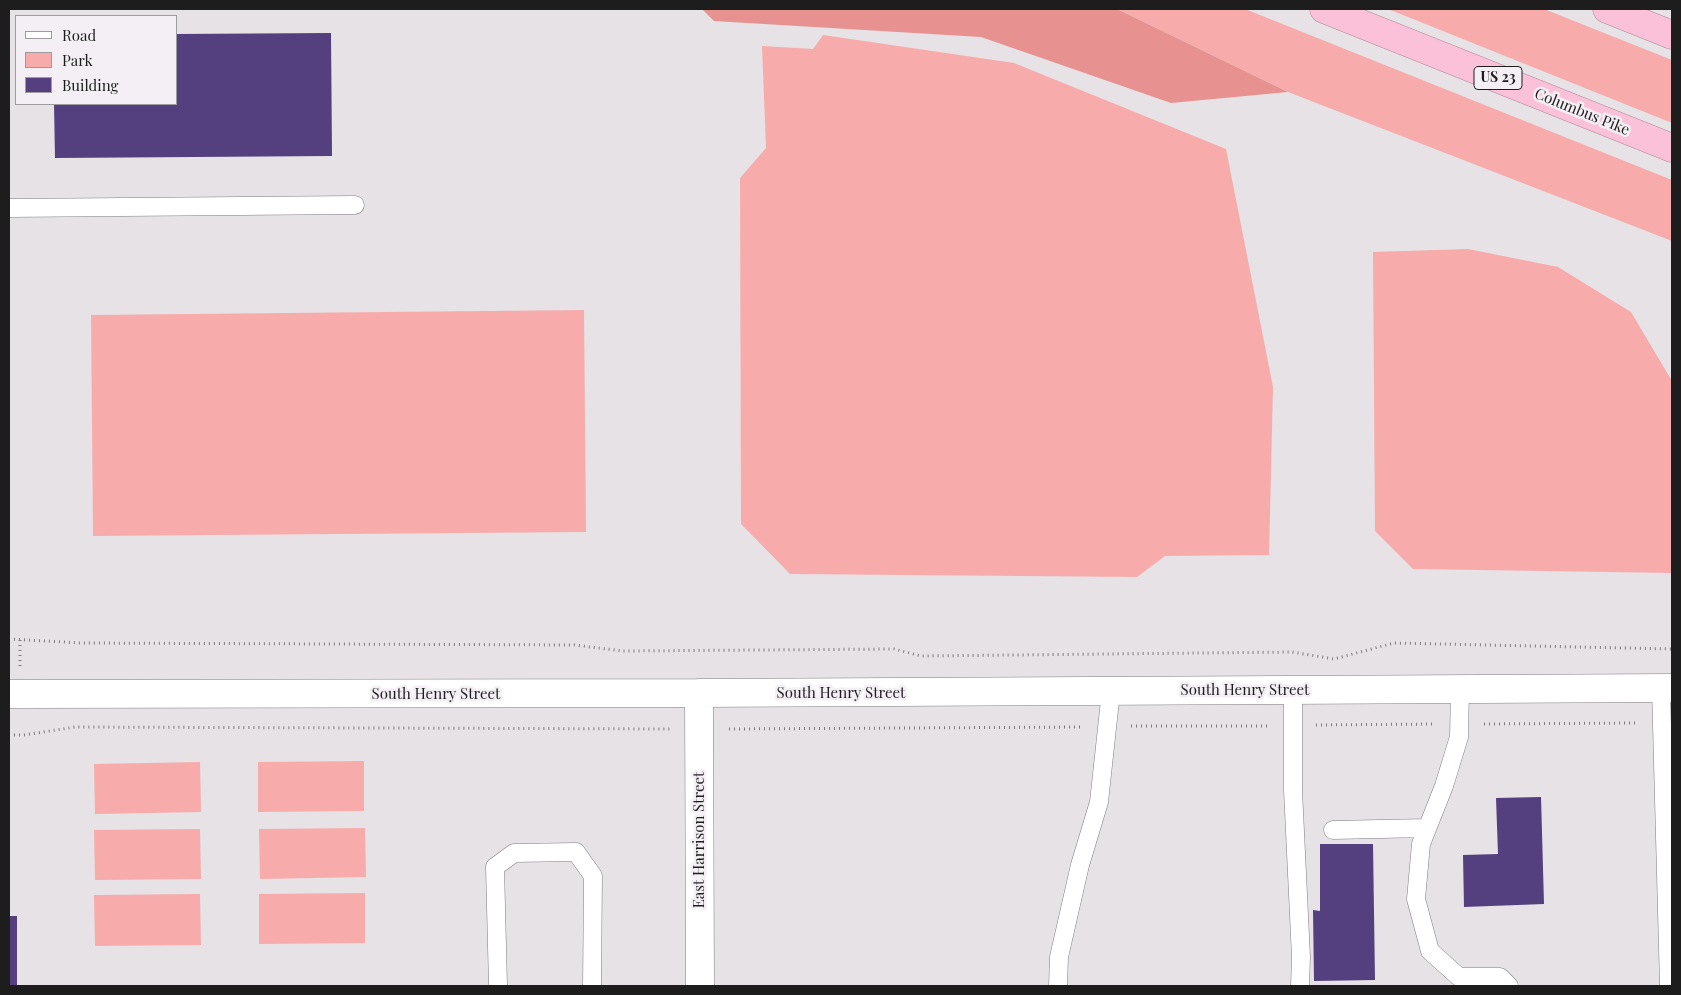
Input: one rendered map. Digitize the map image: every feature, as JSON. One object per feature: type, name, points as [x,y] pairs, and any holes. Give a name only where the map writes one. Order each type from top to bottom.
[{"type":"highway","name":"Columbus Pike","points":[[1324,9],[1672,148]]},
{"type":"highway","points":[[1607,9],[1672,35]]},
{"type":"street","name":"South Henry Street","points":[[9,694],[699,694],[1666,688]]},
{"type":"street","name":"East Harrison Street","points":[[699,694],[700,986]]},
{"type":"lane","points":[[9,208],[355,205]]},
{"type":"lane","points":[[1666,688],[1662,723],[1669,986]]},
{"type":"lane","points":[[1460,689],[1459,737],[1444,786],[1421,844],[1416,899],[1430,951],[1459,982],[1500,977],[1509,986]]},
{"type":"lane","points":[[1294,690],[1293,790],[1301,957],[1300,986]]},
{"type":"lane","points":[[1058,986],[1061,948],[1080,864],[1099,802],[1111,691]]},
{"type":"lane","points":[[1333,830],[1427,828]]},
{"type":"lane","points":[[498,986],[495,867],[514,853],[576,852],[593,876],[592,986]]},
{"type":"path","points":[[9,639],[81,643],[574,646],[623,651],[894,649],[921,656],[1292,652],[1334,659],[1394,642],[1672,649]]},
{"type":"path","points":[[9,735],[24,735],[74,727],[699,729],[1662,723]]},
{"type":"green space","points":[[1117,9],[1245,9],[1672,180],[1672,241],[1288,92]]},
{"type":"green space","points":[[1388,9],[1544,9],[1672,60],[1672,123]]},
{"type":"green space","points":[[823,35],[1014,63],[1226,149],[1273,387],[1269,555],[1165,556],[1137,577],[790,574],[741,524],[740,178],[766,148],[762,46],[813,49]]},
{"type":"green space","points":[[1468,249],[1558,267],[1631,312],[1672,381],[1672,573],[1413,569],[1375,531],[1373,252]]},
{"type":"green space","points":[[584,310],[586,532],[93,536],[91,315]]},
{"type":"green space","points":[[364,761],[364,811],[258,812],[258,762]]},
{"type":"green space","points":[[200,762],[201,812],[95,814],[94,764]]},
{"type":"green space","points":[[365,828],[366,877],[260,879],[259,829]]},
{"type":"green space","points":[[200,829],[201,879],[95,880],[94,830]]},
{"type":"green space","points":[[365,893],[365,943],[259,944],[259,894]]},
{"type":"green space","points":[[200,894],[201,945],[95,946],[94,895]]},
{"type":"shaded area","points":[[702,9],[1117,9],[1288,92],[1171,103],[981,37],[714,21]]},
{"type":"building","points":[[331,33],[332,156],[55,158],[54,105],[178,105],[178,34]]},
{"type":"building","points":[[1541,797],[1544,904],[1464,907],[1463,855],[1498,854],[1496,798]]},
{"type":"building","points":[[1320,844],[1373,844],[1375,980],[1314,981],[1313,910],[1320,911]]},
{"type":"building","points":[[9,916],[17,916],[17,986],[9,986]]}]
